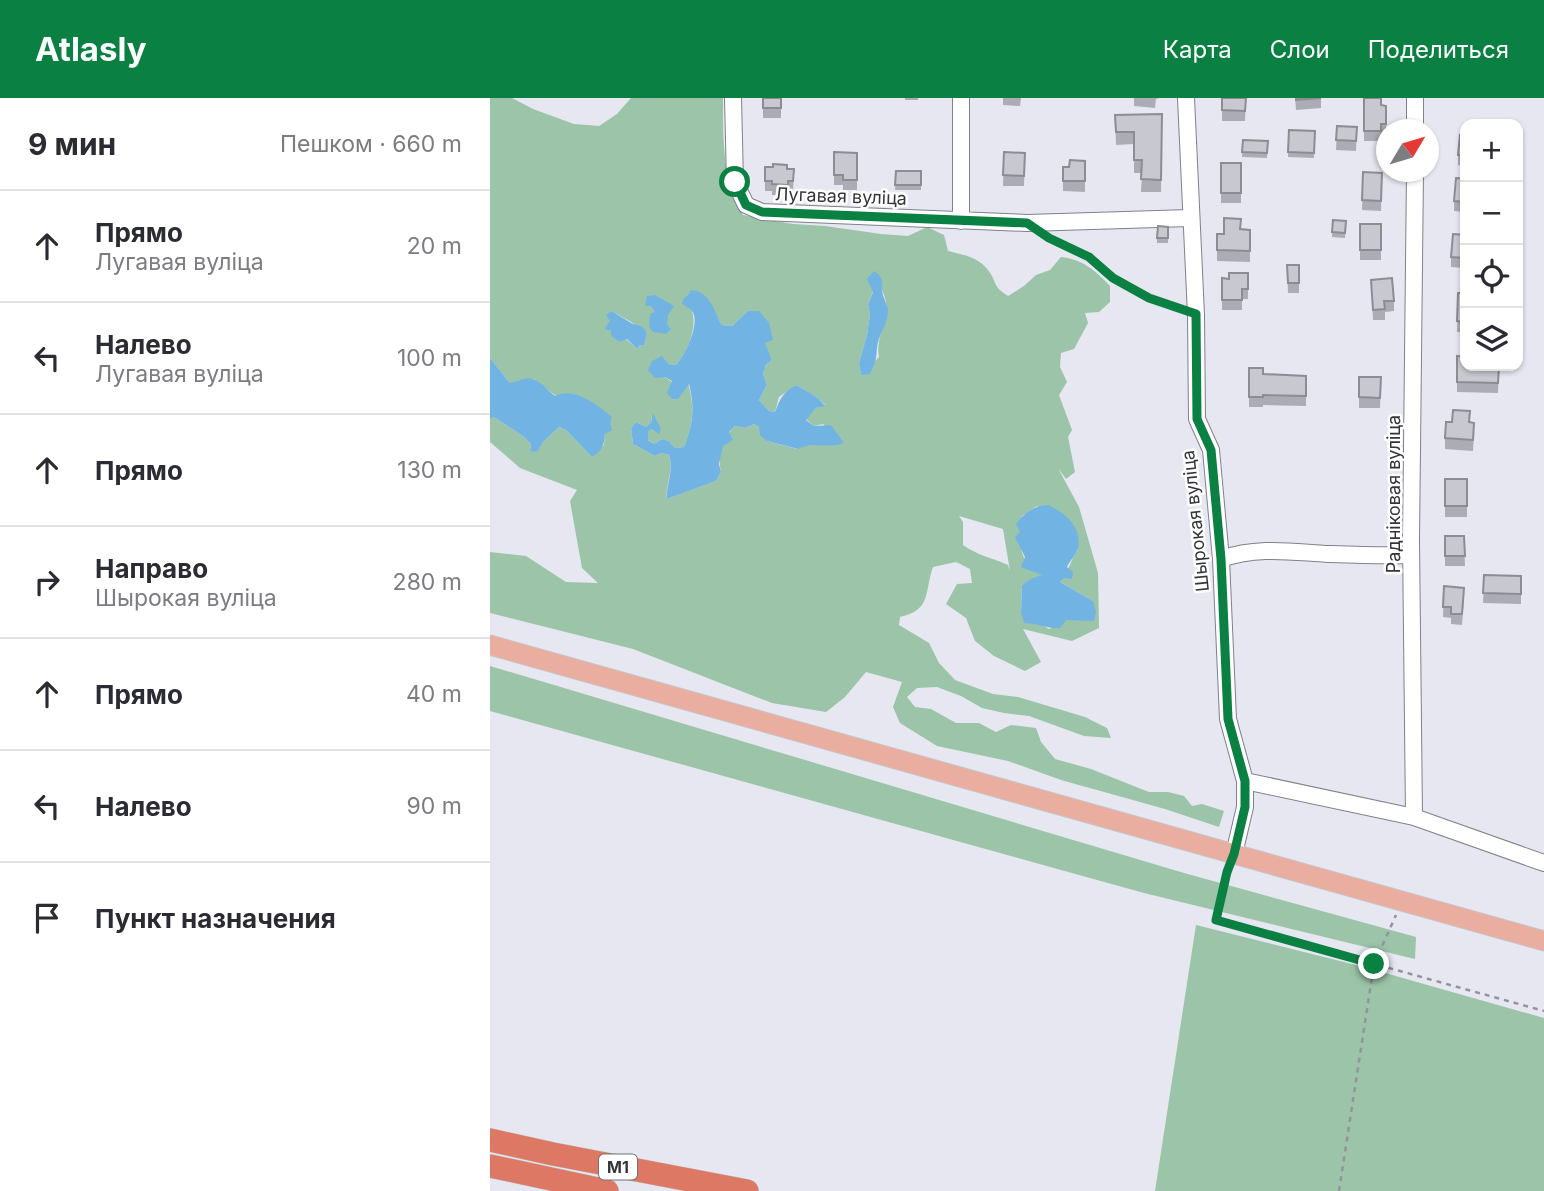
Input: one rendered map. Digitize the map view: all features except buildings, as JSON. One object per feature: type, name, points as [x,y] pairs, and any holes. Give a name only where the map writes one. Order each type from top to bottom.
[{"type":"highway","name":"М1","points":[[490,1140],[747,1191]]},
{"type":"highway","name":"М1","points":[[490,1166],[607,1191]]},
{"type":"main road","points":[[490,645],[1544,941]]},
{"type":"street","name":"Лугавая вуліца","points":[[733,98],[735,182],[746,205],[762,212],[1027,223],[1190,218]]},
{"type":"street","points":[[961,98],[961,221]]},
{"type":"street","name":"Шырокая вуліца","points":[[1186,98],[1196,314],[1197,419],[1211,450],[1221,559],[1228,719],[1245,781],[1245,807],[1234,854]]},
{"type":"street","points":[[1415,98],[1415,119]]},
{"type":"street","name":"Радніковая вуліца","points":[[1414,817],[1411,555],[1415,182]]},
{"type":"street","points":[[1221,559],[1242,551],[1264,550],[1374,556],[1411,555]]},
{"type":"street","points":[[1245,781],[1414,817],[1544,863]]},
{"type":"path","points":[[1027,223],[1049,238],[1089,257],[1113,278],[1149,298],[1196,314]]},
{"type":"path","points":[[1234,854],[1216,920],[1544,1011]]},
{"type":"path","points":[[1339,1191],[1374,964],[1402,902]]},
{"type":"green space","points":[[490,98],[512,98],[574,124],[599,126],[617,114],[631,98],[723,98],[727,173],[743,215],[793,224],[908,236],[927,227],[944,235],[948,251],[980,262],[997,286],[1008,296],[1036,275],[1050,270],[1061,257],[1076,260],[1088,267],[1110,286],[1110,302],[1099,312],[1085,313],[1088,323],[1074,349],[1061,353],[1060,367],[1067,382],[1059,395],[1072,430],[1068,437],[1075,472],[1066,479],[1058,468],[1079,507],[1098,573],[1099,628],[1072,641],[1023,629],[1041,662],[1025,671],[994,656],[975,641],[966,618],[946,604],[957,584],[972,583],[970,569],[956,562],[933,567],[922,605],[910,614],[900,617],[899,625],[929,643],[939,663],[955,680],[993,694],[1018,697],[1085,717],[1107,728],[1111,738],[1084,736],[1029,716],[982,708],[937,687],[917,688],[907,697],[915,707],[931,709],[956,723],[979,723],[996,732],[1011,725],[1036,728],[1041,742],[1055,759],[1091,769],[1149,792],[1168,792],[1184,796],[1192,806],[1202,804],[1224,811],[1219,827],[1061,780],[1008,761],[937,746],[900,723],[893,707],[902,682],[866,672],[845,697],[826,712],[772,703],[633,649],[490,613],[490,552],[526,556],[566,582],[598,583],[582,568],[570,501],[577,490],[520,468],[490,442],[490,419],[494,417],[523,436],[531,444],[530,451],[537,451],[559,427],[566,430],[592,457],[604,445],[605,434],[534,379],[519,383],[509,382],[490,358]],"holes":[[[871,283],[882,290],[886,300],[886,318],[879,340],[879,357],[861,375],[859,363],[867,335],[870,314],[868,304],[873,291]],[[691,309],[715,313],[722,325],[732,326],[748,311],[772,360],[766,365],[763,374],[767,385],[759,400],[769,411],[775,412],[779,397],[796,385],[825,405],[816,408],[806,419],[814,426],[823,424],[844,443],[803,446],[797,449],[767,441],[759,427],[754,424],[745,428],[735,426],[722,447],[721,472],[716,481],[667,499],[671,467],[669,455],[661,453],[655,456],[633,444],[631,428],[636,422],[646,427],[651,422],[652,415],[652,429],[647,431],[647,439],[654,444],[662,439],[669,441],[675,448],[684,447],[692,416],[688,383],[683,390],[665,377],[668,364],[676,365],[688,346],[693,331]],[[612,311],[635,324],[647,334],[644,346],[640,345],[637,349],[626,339],[620,342],[612,331]],[[1037,506],[1078,550],[1060,582],[1093,601],[1049,629],[1021,612],[1022,585],[1043,575],[1028,564],[1020,543],[1022,516]],[[959,516],[1003,529],[1010,571],[1008,565],[963,545],[963,522]]]},
{"type":"green space","points":[[490,666],[1184,873],[1416,937],[1415,959],[1144,893],[490,711]]},
{"type":"green space","points":[[1196,925],[1364,967],[1544,1018],[1544,1191],[1155,1191]]},
{"type":"water","points":[[874,271],[881,278],[888,315],[872,370],[870,374],[861,375],[859,363],[867,335],[870,314],[868,304],[873,292],[867,279]]},
{"type":"water","points":[[691,290],[698,291],[707,298],[722,325],[732,326],[748,311],[759,311],[769,323],[773,340],[765,343],[772,360],[766,365],[763,374],[767,385],[759,400],[769,411],[775,412],[782,396],[796,385],[825,406],[816,408],[806,420],[814,426],[831,425],[844,443],[798,449],[767,441],[760,435],[759,427],[754,424],[745,428],[735,426],[729,432],[733,440],[723,446],[719,464],[721,472],[716,481],[667,499],[671,467],[669,455],[661,453],[655,456],[633,444],[631,428],[636,422],[646,427],[651,422],[653,413],[661,429],[659,434],[652,429],[648,431],[648,440],[654,444],[662,439],[669,441],[675,448],[684,447],[692,416],[689,384],[678,399],[672,399],[667,393],[672,381],[665,377],[655,378],[648,370],[652,361],[662,356],[668,364],[676,365],[684,354],[695,323],[692,311],[682,304]]},
{"type":"water","points":[[655,295],[674,306],[668,315],[667,324],[671,329],[666,334],[653,332],[649,327],[650,314],[655,312],[651,306],[645,306],[647,296]]},
{"type":"water","points":[[612,311],[643,327],[647,334],[644,346],[640,345],[637,349],[627,339],[620,342],[611,336],[611,330],[605,328],[610,321],[606,315]]},
{"type":"water","points":[[490,358],[509,382],[533,379],[555,396],[570,393],[577,395],[593,402],[612,417],[612,430],[605,434],[600,450],[592,457],[566,430],[559,427],[543,442],[537,452],[530,451],[531,444],[523,436],[494,417],[490,419]]},
{"type":"water","points":[[1048,505],[1071,521],[1079,540],[1077,550],[1067,567],[1073,572],[1072,579],[1064,578],[1060,582],[1093,601],[1096,612],[1094,621],[1066,620],[1060,628],[1024,623],[1021,612],[1022,585],[1042,575],[1021,567],[1025,557],[1015,537],[1020,532],[1016,524],[1030,510]]},
{"type":"route","points":[[735,182],[746,205],[762,212],[1027,223],[1049,238],[1089,257],[1113,278],[1149,298],[1196,314],[1197,419],[1211,450],[1221,559],[1228,719],[1245,781],[1245,807],[1216,920],[1374,964]]}]
